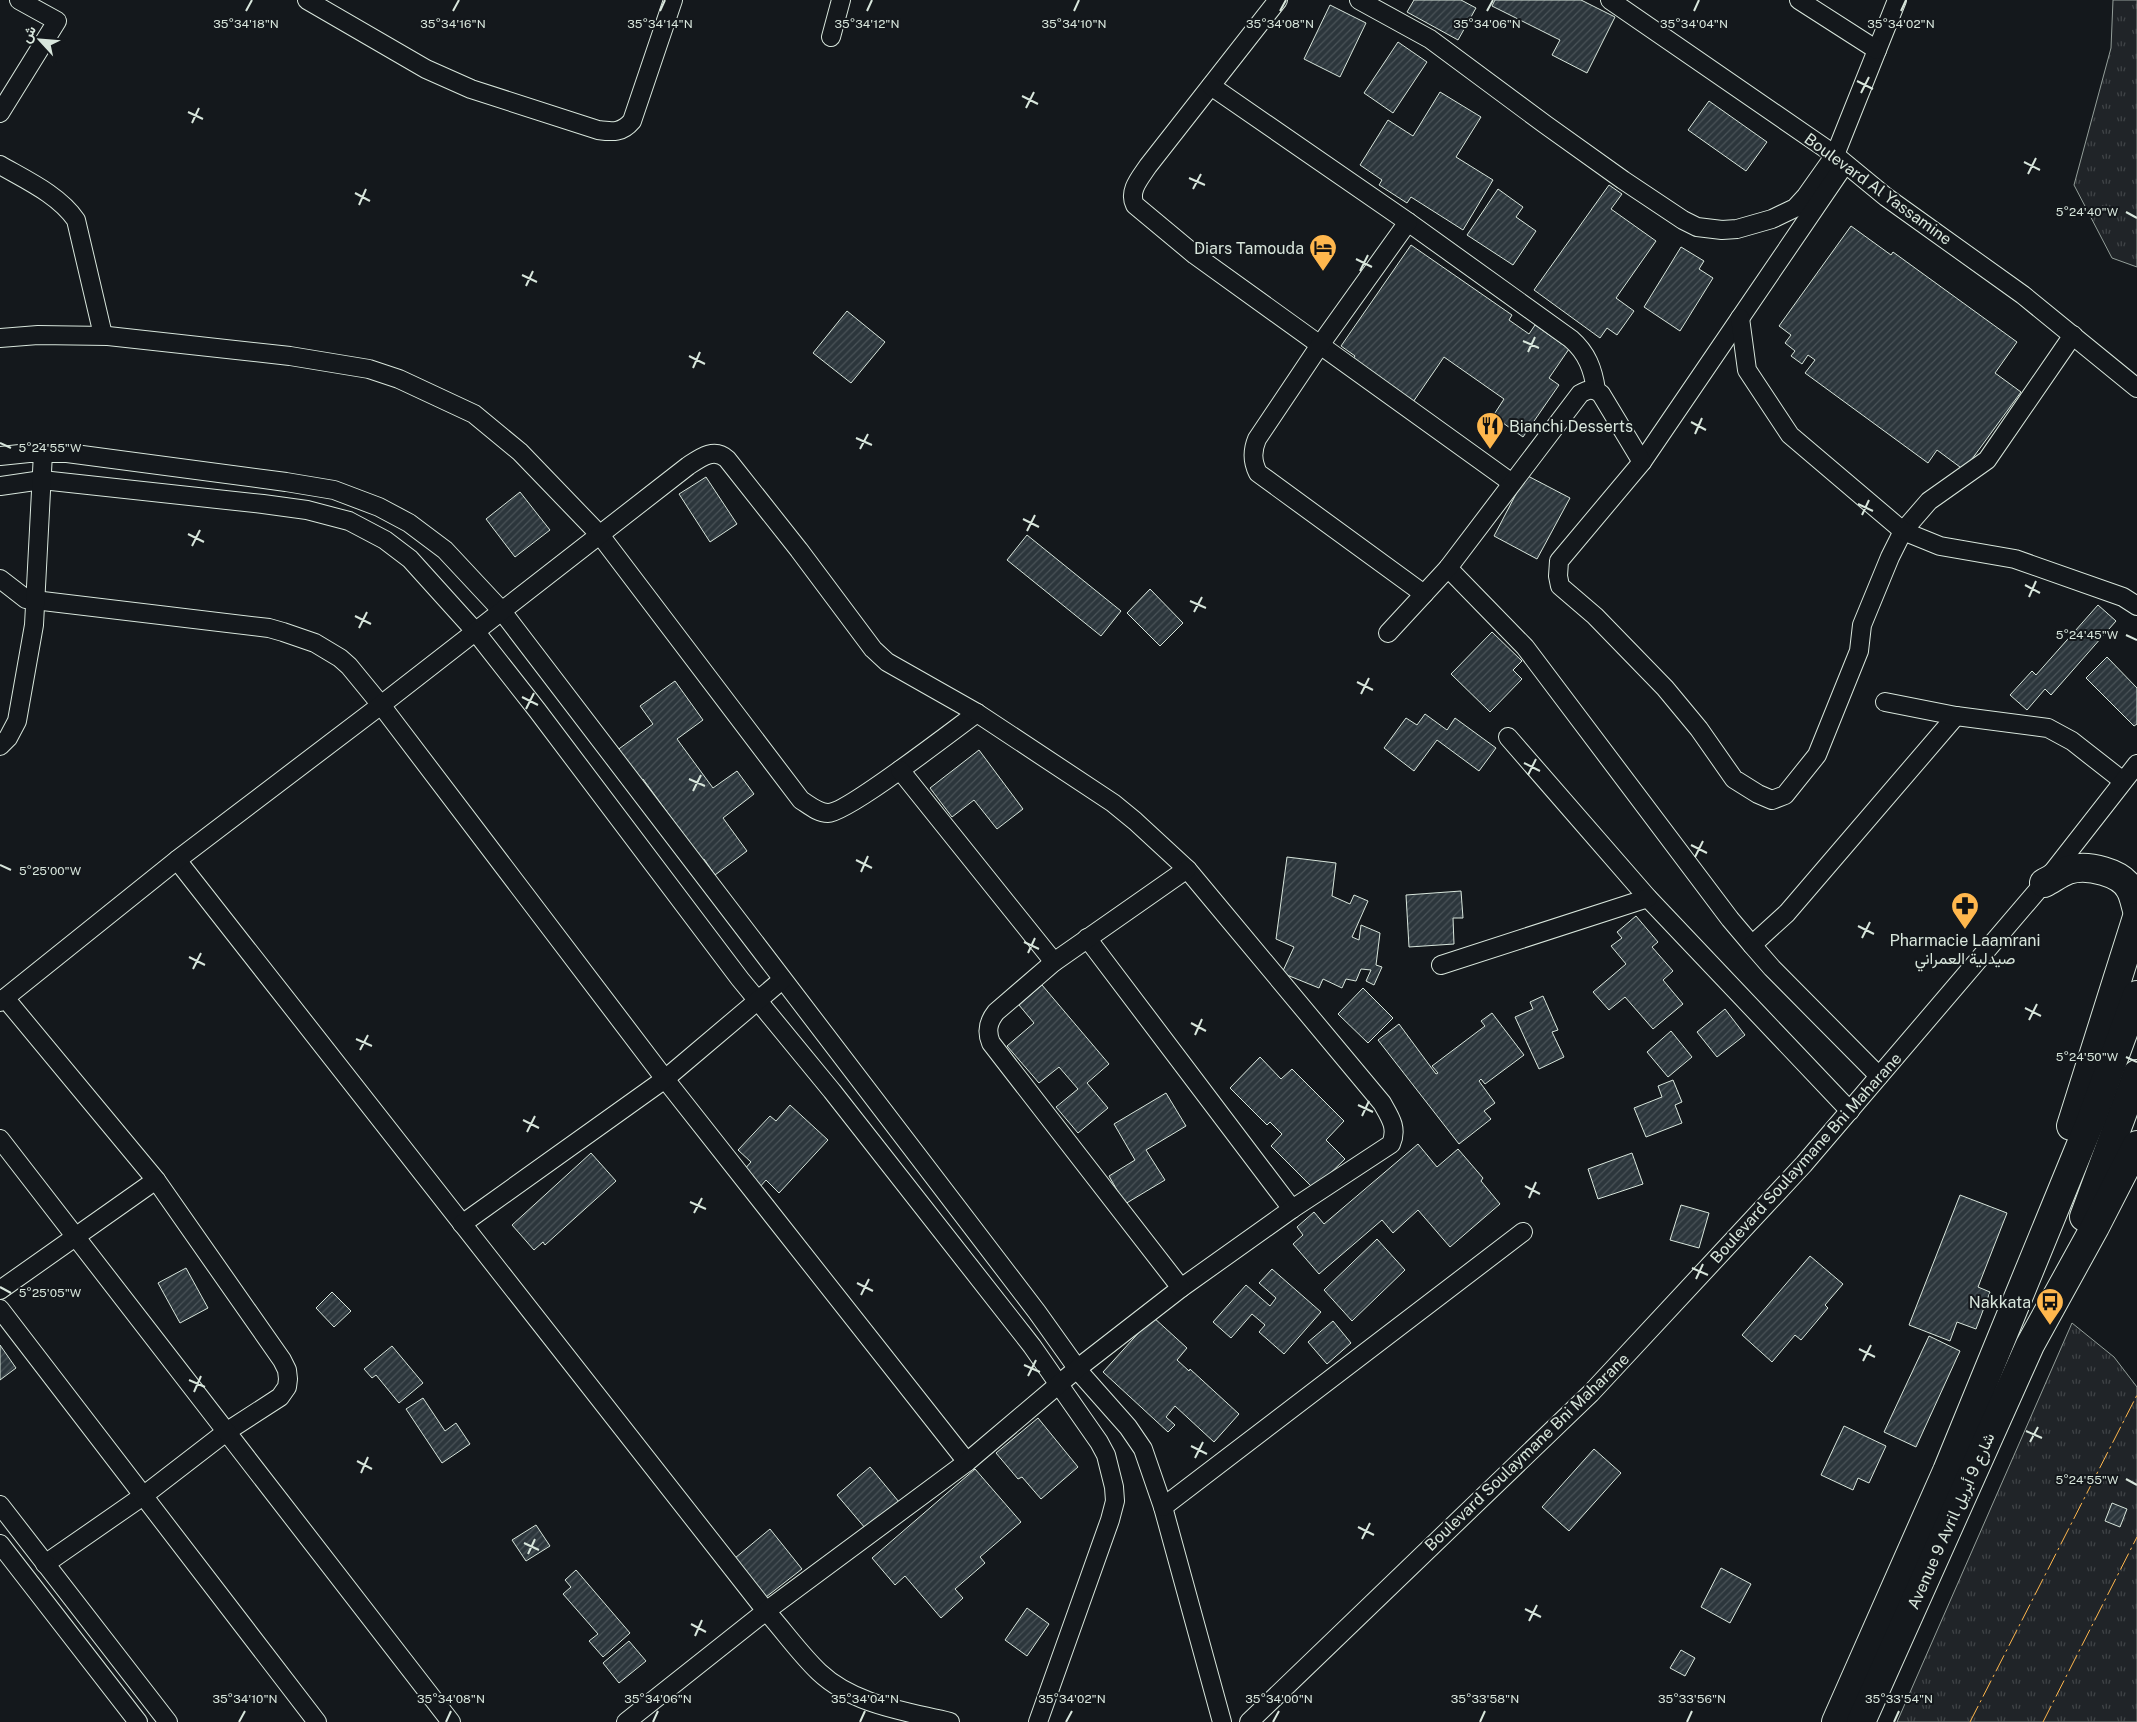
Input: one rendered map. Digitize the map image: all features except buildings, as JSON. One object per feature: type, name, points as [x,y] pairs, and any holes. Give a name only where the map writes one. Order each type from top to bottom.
[{"type":"highway","points":[[2044,883],[2068,870],[2081,867],[2095,868],[2110,873],[2131,890],[2137,910]]},
{"type":"highway","points":[[2006,1326],[2137,917]]},
{"type":"highway","points":[[2006,1326],[2091,1120],[2137,995]]},
{"type":"highway","points":[[2043,1320],[2105,1163],[2137,1074]]},
{"type":"highway","points":[[2043,1320],[2095,1227],[2137,1145]]},
{"type":"highway","name":"Avenue 9 Avril شارع 9 أبريل","points":[[1861,1722],[2043,1320]]},
{"type":"highway","name":"Avenue 9 Avril شارع 9 أبريل","points":[[1836,1722],[1947,1471],[2006,1326]]},
{"type":"street","points":[[0,113],[57,22],[19,0]]},
{"type":"street","points":[[307,0],[426,69],[472,89],[598,130],[612,132],[621,131],[632,121],[673,0]]},
{"type":"street","points":[[831,37],[842,0]]},
{"type":"street","points":[[1278,0],[1148,166],[1134,188],[1132,198],[1135,205],[1195,254],[1512,483]]},
{"type":"street","points":[[1359,0],[1430,39],[1623,180],[1683,220],[1697,227],[1710,230],[1738,229],[1772,219],[1795,208],[1840,160]]},
{"type":"street","name":"Boulevard Al Yassamine","points":[[1610,0],[1840,160],[1886,197],[2023,295],[2137,388]]},
{"type":"street","points":[[1799,0],[1877,50]]},
{"type":"street","points":[[1897,0],[1877,50],[1840,160],[1740,318],[1642,462],[1559,560],[1558,576],[1560,586],[1601,622],[1666,688],[1699,729],[1734,779],[1758,794],[1772,800],[1785,795],[1816,755],[1859,651],[1862,624],[1890,557],[1903,532],[1929,501],[1986,460],[2073,335]]},
{"type":"street","points":[[1211,86],[1408,222],[1571,339],[1586,356],[1592,370],[1596,390]]},
{"type":"street","points":[[0,165],[48,194],[69,210],[76,220],[103,335]]},
{"type":"street","points":[[1408,222],[1320,345],[1257,439],[1252,450],[1258,473],[1424,594]]},
{"type":"street","points":[[1740,318],[1747,370],[1790,435],[1903,532],[1940,546],[2015,559],[2123,597],[2137,606]]},
{"type":"street","points":[[0,338],[38,335],[103,335],[290,356],[369,369],[400,379],[474,414],[520,452],[600,535],[793,790],[808,805],[823,812],[837,811],[900,770],[977,713]]},
{"type":"street","points":[[1388,633],[1448,568],[1580,394],[1587,390],[1596,390],[1601,394],[1642,462]]},
{"type":"street","points":[[0,746],[8,738],[17,721],[34,625],[43,453]]},
{"type":"street","points":[[0,456],[67,453],[334,490],[379,507],[410,523],[445,550],[501,610],[1078,1368],[1135,1436],[1143,1449],[1164,1507],[1222,1722]]},
{"type":"street","points":[[45,1564],[144,1496],[226,1432],[284,1393],[287,1387],[287,1370],[282,1360],[156,1180],[3,1000],[177,860],[381,705],[688,466],[709,454],[723,456],[799,550],[880,657],[977,713],[1113,803],[1187,869],[1382,1103],[1394,1128],[1394,1136],[1391,1144],[1292,1210],[1181,1288],[1078,1368],[967,1462],[766,1610],[626,1722]]},
{"type":"street","points":[[0,486],[42,480],[263,504],[307,510],[349,521],[385,540],[410,559],[475,631],[757,1000],[1032,1346],[1099,1442],[1106,1455],[1113,1479],[1115,1501],[1110,1520],[1038,1722]]},
{"type":"street","points":[[1448,568],[1525,647],[1730,919],[1752,945],[1772,968],[1880,1076]]},
{"type":"street","points":[[0,580],[26,599],[36,601],[269,628],[315,643],[340,658],[349,666],[381,705],[665,1079],[967,1462]]},
{"type":"street","points":[[1885,702],[1956,716],[2048,728],[2130,777]]},
{"type":"street","points":[[1752,945],[1787,913],[1956,716]]},
{"type":"street","points":[[1508,737],[1648,898],[1850,1111]]},
{"type":"street","name":"Boulevard Soulaymane Bni Maharane","points":[[1250,1722],[1591,1393],[1804,1164],[2044,883],[2130,777],[2137,764]]},
{"type":"street","points":[[900,770],[1054,962]]},
{"type":"street","points":[[177,860],[766,1610],[819,1672],[839,1687],[859,1698],[950,1722]]},
{"type":"street","points":[[1181,1288],[991,1043],[988,1037],[988,1030],[990,1020],[996,1012],[1054,962],[1187,869]]},
{"type":"street","points":[[1442,965],[1648,898]]},
{"type":"street","points":[[1087,938],[1292,1210]]},
{"type":"street","points":[[462,1224],[665,1079],[782,980]]},
{"type":"street","points":[[0,1140],[451,1722]]},
{"type":"street","points":[[0,1290],[156,1180]]},
{"type":"street","points":[[1164,1507],[1524,1232]]},
{"type":"street","points":[[0,1309],[317,1722]]},
{"type":"street","points":[[0,1505],[168,1722]]},
{"type":"street","points":[[0,1544],[138,1722]]},
{"type":"green space","points":[[2113,0],[2137,0],[2137,267],[2112,258],[2074,185],[2111,48]]},
{"type":"green space","points":[[2072,1323],[2114,1357],[2137,1387],[2137,1722],[1897,1722]]},
{"type":"power","points":[[1970,1722],[2137,1395]]},
{"type":"power","points":[[2043,1722],[2137,1537]]},
{"type":"place","name":"Diars Tamouda","points":[[1323,272]]},
{"type":"place","name":"Bianchi Desserts","points":[[1490,450]]},
{"type":"place","name":"Pharmacie Laamrani صيدلية العمراني","points":[[1965,930]]},
{"type":"place","name":"Nakkata","points":[[2050,1326]]}]
